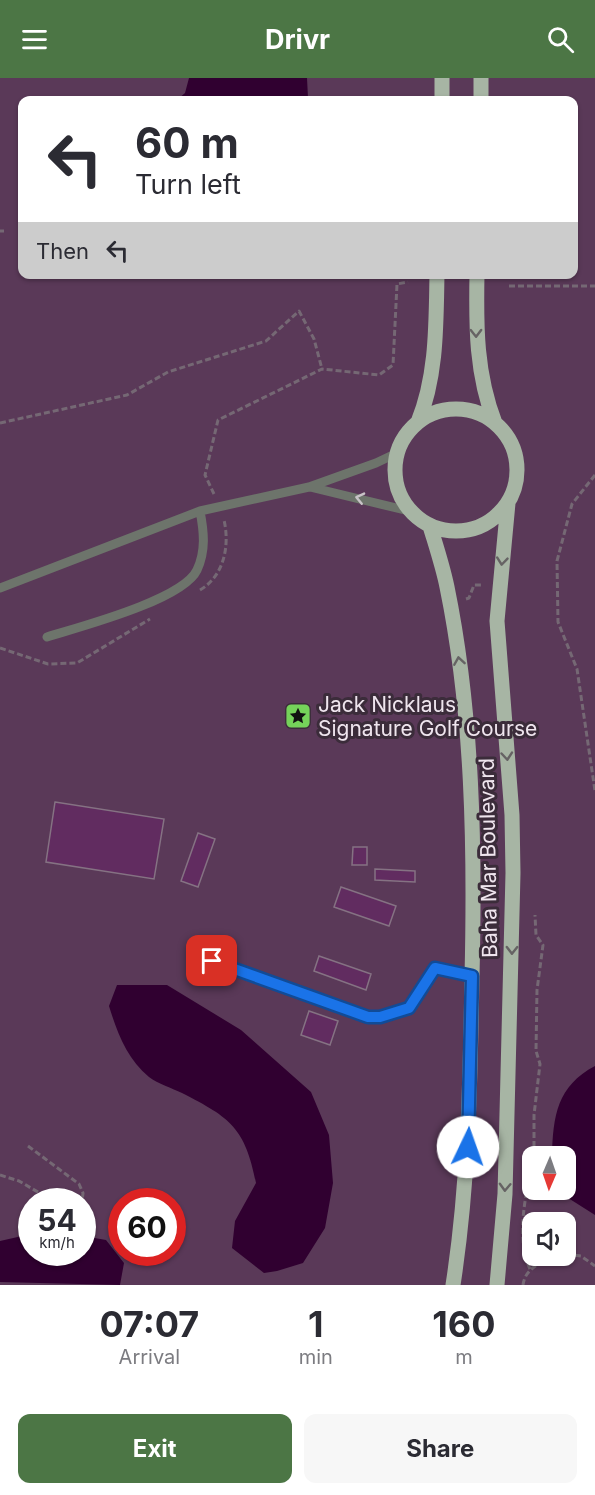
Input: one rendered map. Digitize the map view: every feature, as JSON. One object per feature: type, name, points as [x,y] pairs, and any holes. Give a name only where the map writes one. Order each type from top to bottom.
[{"type":"main road","points":[[442,78],[442,96]]},
{"type":"main road","points":[[481,78],[481,96]]},
{"type":"main road","points":[[418,422],[428,392],[432,368],[437,279]]},
{"type":"main road","points":[[477,279],[478,362],[485,395],[495,423]]},
{"type":"main road","points":[[457,409],[484,416],[495,423],[509,440],[517,461],[517,475],[508,503],[491,521],[479,527],[454,532],[430,526],[410,511],[395,484],[394,465],[396,453],[408,431],[418,422],[429,415],[457,409]]},
{"type":"main road","name":"Baha Mar Boulevard","points":[[497,1285],[505,1194],[513,873],[512,815],[496,621],[508,503]]},
{"type":"main road","name":"Baha Mar Boulevard","points":[[430,526],[449,601],[464,698],[472,838],[472,976],[467,1169],[453,1285]]},
{"type":"lane","points":[[0,588],[200,511],[309,487],[368,466],[396,453]]},
{"type":"lane","points":[[309,487],[410,511]]},
{"type":"lane","points":[[47,637],[138,607],[180,589],[196,572],[205,537],[200,511]]},
{"type":"lane","points":[[212,961],[368,1017],[380,1017],[409,1008],[435,968],[472,976]]},
{"type":"path","points":[[199,591],[209,585],[226,556],[226,530],[220,507],[205,475],[218,420],[322,369],[379,375],[393,365],[397,284],[408,282]]},
{"type":"path","points":[[509,286],[595,286]]},
{"type":"path","points":[[0,423],[127,395],[168,372],[266,341],[299,311],[314,339],[322,369]]},
{"type":"path","points":[[595,475],[572,504],[557,561],[558,622],[578,669],[595,791]]},
{"type":"path","points":[[449,601],[468,598],[474,585],[500,584]]},
{"type":"path","points":[[0,648],[48,664],[77,663],[157,615]]},
{"type":"path","points":[[534,1146],[534,1115],[540,1064],[536,1051],[537,990],[543,945],[536,935],[535,915]]},
{"type":"path","points":[[28,1146],[81,1188]]},
{"type":"path","points":[[0,1175],[19,1180],[32,1188]]},
{"type":"path","points":[[527,1200],[523,1248],[530,1269]]},
{"type":"path","points":[[576,1255],[581,1256],[595,1266]]},
{"type":"path","points":[[522,1285],[524,1277],[530,1269],[536,1266]]},
{"type":"shaded area","name":"Jack Nicklaus Signature Golf Course","points":[[0,78],[595,78],[595,1285],[0,1285]]},
{"type":"shaded area","points":[[189,78],[307,78],[308,96],[182,96],[185,93]]},
{"type":"shaded area","points":[[117,985],[167,985],[241,1030],[311,1092],[329,1135],[333,1183],[325,1228],[303,1263],[264,1273],[232,1248],[235,1221],[256,1183],[247,1149],[241,1137],[224,1118],[199,1102],[161,1084],[141,1070],[119,1035],[109,1006]]},
{"type":"shaded area","points":[[595,1066],[595,1215],[571,1200],[576,1200],[576,1146],[553,1146],[556,1115],[560,1104],[572,1083]]},
{"type":"shaded area","points":[[18,1237],[18,1266],[96,1266],[96,1238],[106,1240],[108,1266],[123,1266],[120,1285],[0,1282],[0,1241]]},
{"type":"building","points":[[55,802],[164,819],[154,879],[46,862]]},
{"type":"building","points":[[198,833],[215,839],[198,887],[181,881]]},
{"type":"building","points":[[353,847],[367,847],[367,865],[352,865]]},
{"type":"building","points":[[375,869],[415,871],[415,882],[375,880]]},
{"type":"building","points":[[341,887],[396,906],[389,926],[334,907]]},
{"type":"building","points":[[319,956],[371,974],[366,990],[314,971]]},
{"type":"building","points":[[309,1011],[338,1021],[330,1045],[301,1035]]},
{"type":"place","name":"Jack Nicklaus Signature Golf Course","points":[[298,716]]},
{"type":"route","points":[[212,961],[368,1017],[380,1017],[409,1008],[435,968],[472,976],[472,1081],[468,1147]]}]
